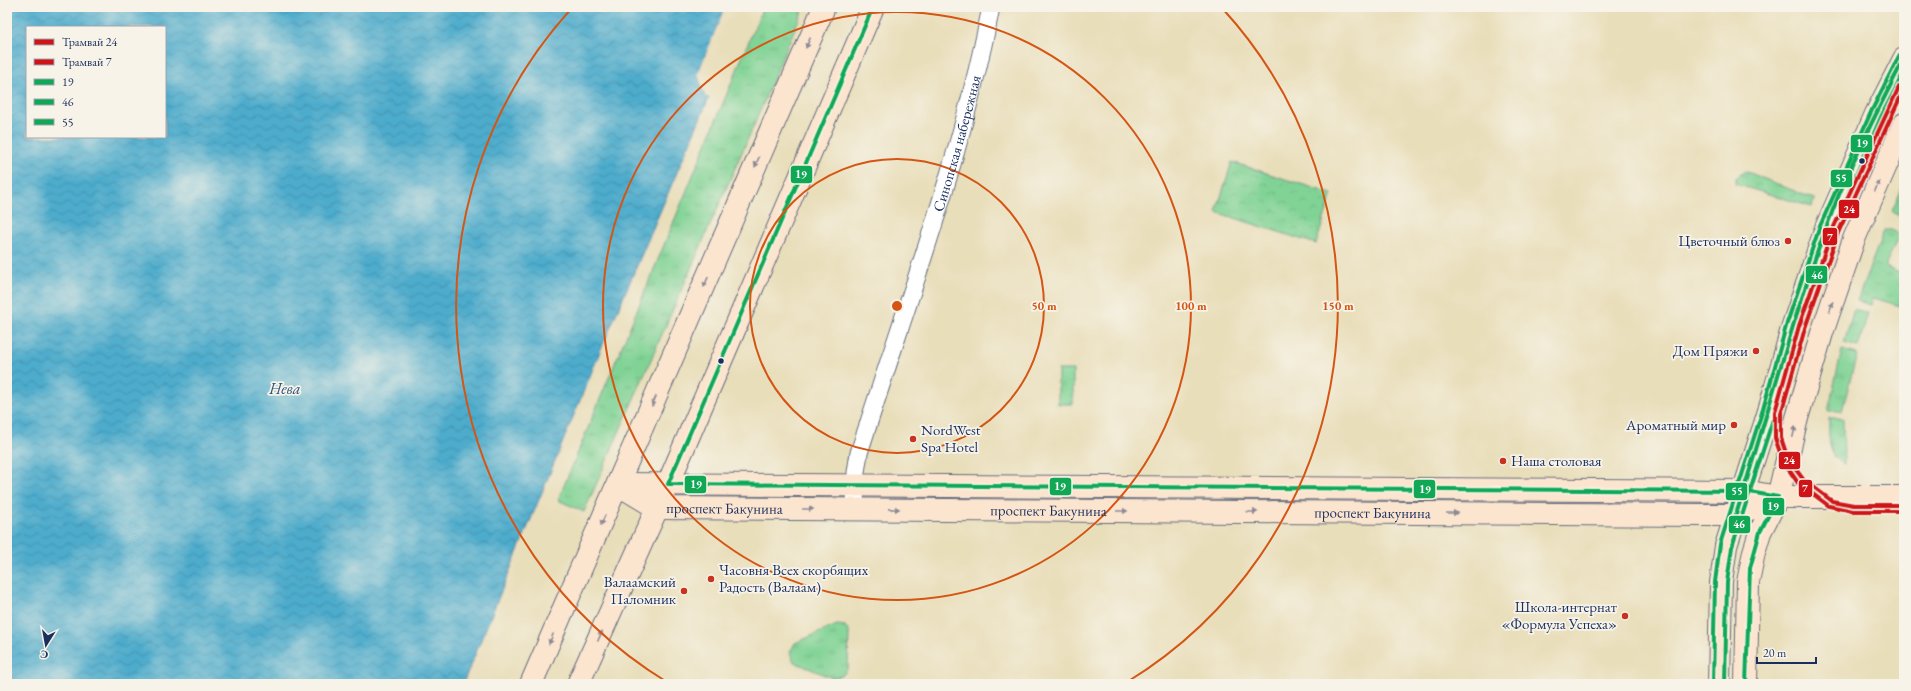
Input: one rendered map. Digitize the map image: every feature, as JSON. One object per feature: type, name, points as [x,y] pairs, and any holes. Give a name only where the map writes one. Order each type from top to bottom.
[{"type":"street","points":[[531,684],[824,7]]},
{"type":"street","points":[[578,684],[668,484],[873,7]]},
{"type":"street","name":"Синопская набережная","points":[[855,509],[855,486],[859,453],[937,219],[962,132],[991,7]]},
{"type":"street","points":[[1719,684],[1721,582],[1726,546],[1744,491],[1793,325],[1826,228],[1876,114],[1904,59]]},
{"type":"street","points":[[1746,684],[1750,568],[1760,532],[1778,497],[1797,418],[1822,333],[1854,239],[1904,124]]},
{"type":"street","name":"проспект Бакунина","points":[[618,484],[1744,491],[1778,497],[1904,497]]},
{"type":"street","name":"проспект Бакунина","points":[[618,484],[657,508],[1736,515],[1778,497]]},
{"type":"green space","points":[[763,7],[804,7],[757,118],[584,512],[558,500]]},
{"type":"green space","points":[[1232,162],[1332,194],[1316,244],[1216,212]]},
{"type":"green space","points":[[1745,171],[1814,199],[1812,207],[1735,184],[1736,178]]},
{"type":"green space","points":[[1904,184],[1904,215],[1897,215],[1892,211]]},
{"type":"green space","points":[[1884,230],[1892,230],[1897,233],[1898,237],[1885,267],[1904,275],[1904,307],[1873,298],[1871,305],[1857,301]]},
{"type":"green space","points":[[1854,309],[1868,313],[1858,347],[1844,343]]},
{"type":"green space","points":[[1842,350],[1857,354],[1842,411],[1828,411]]},
{"type":"green space","points":[[1058,370],[1073,370],[1073,404],[1058,404]]},
{"type":"green space","points":[[1829,418],[1843,418],[1844,464],[1834,456],[1831,450]]},
{"type":"green space","points":[[837,625],[845,626],[849,632],[848,668],[842,676],[832,678],[794,662],[790,652],[795,643]]},
{"type":"water","name":"Нева","points":[[7,7],[725,7],[698,74],[705,96],[709,98],[602,347],[463,684],[7,684]]},
{"type":"pier","points":[[725,7],[727,7],[700,74],[709,98],[705,96],[698,74]]},
{"type":"ferry route","points":[[7,21],[14,7]]},
{"type":"tram line","name":"7","points":[[1899,87],[1832,231],[1799,326],[1775,412],[1775,438],[1783,461],[1798,483],[1829,506],[1853,511],[1904,511]]},
{"type":"tram line","name":"24","points":[[1904,89],[1838,233],[1805,328],[1781,414],[1781,438],[1788,459],[1803,479],[1832,501],[1854,505],[1904,505]]},
{"type":"transit line","name":"19","points":[[873,7],[668,484],[1744,491],[1778,497],[1760,532],[1750,568],[1746,684]]},
{"type":"transit line","name":"55","points":[[1713,684],[1715,582],[1720,544],[1763,409],[1787,323],[1820,226],[1871,112],[1899,56]]},
{"type":"transit line","name":"19","points":[[1733,524],[1793,325],[1834,207],[1858,150],[1904,59]]},
{"type":"transit line","name":"46","points":[[1725,684],[1727,582],[1732,547],[1775,413],[1799,327],[1832,230],[1881,117],[1904,72]]},
{"type":"place","name":"Цветочный блюз","points":[[1788,241]]},
{"type":"place","name":"Дом Пряжи","points":[[1756,351]]},
{"type":"place","name":"Ароматный мир","points":[[1734,425]]},
{"type":"place","name":"NordWest Spa Hotel","points":[[913,439]]},
{"type":"place","name":"Наша столовая","points":[[1503,461]]},
{"type":"place","name":"Часовня Всех скорбящих Радость (Валаам)","points":[[711,579]]},
{"type":"place","name":"Валаамский Паломник","points":[[684,591]]},
{"type":"place","name":"Школа-интернат «Формула Успеха»","points":[[1625,616]]}]
